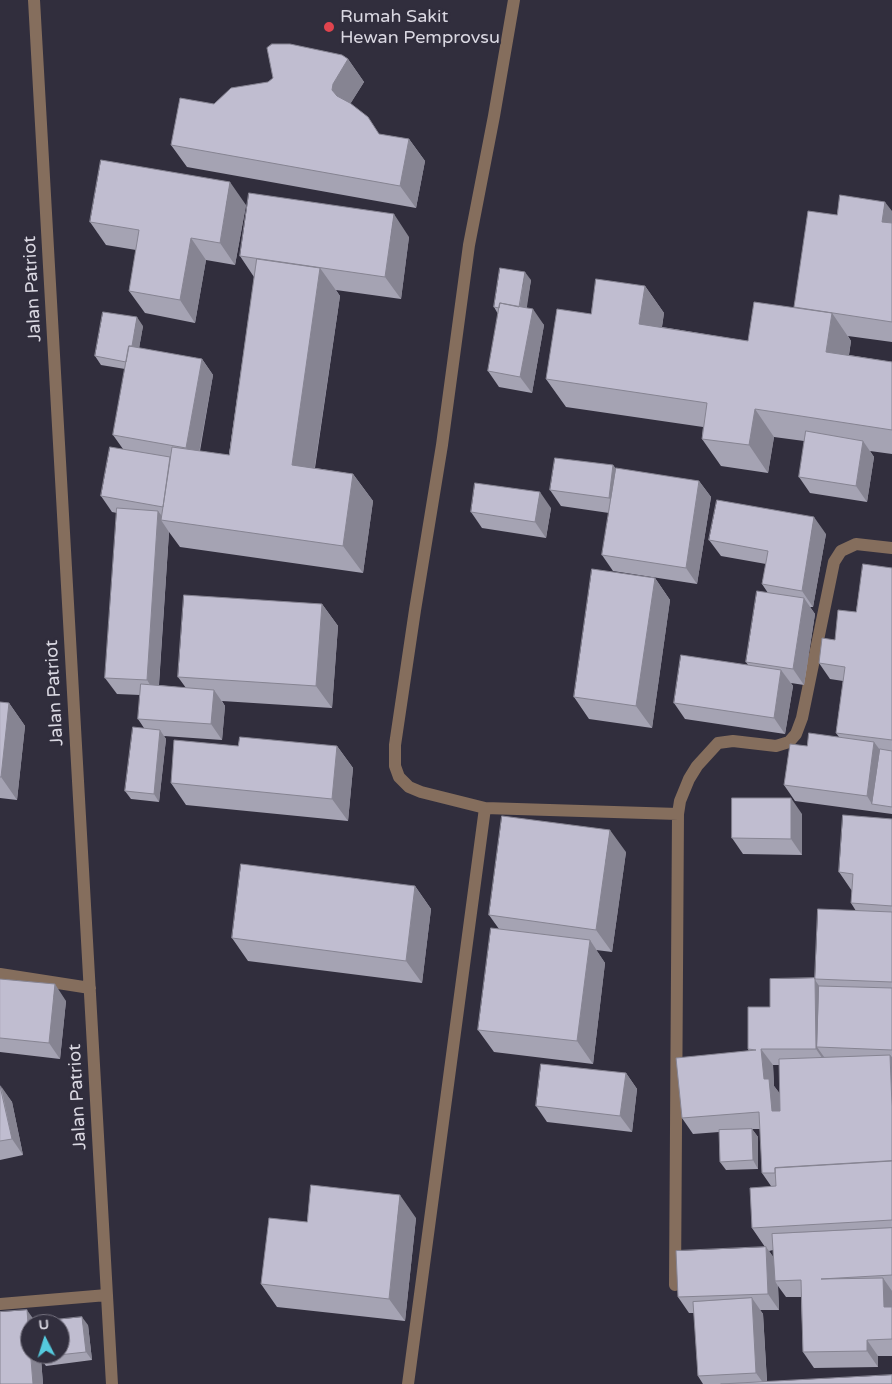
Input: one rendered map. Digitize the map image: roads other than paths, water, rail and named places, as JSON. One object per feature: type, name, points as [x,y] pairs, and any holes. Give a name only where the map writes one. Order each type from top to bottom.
[{"type":"street","name":"Jalan Patriot","points":[[34,0],[112,1384]]},
{"type":"street","points":[[514,0],[469,245],[442,445],[395,745],[395,766],[399,777],[408,787],[485,808],[678,814]]},
{"type":"street","points":[[674,1286],[678,814],[680,801],[689,779],[697,766],[718,743],[733,741],[776,746],[789,742],[796,734],[802,718],[834,562],[841,550],[856,544],[892,548]]},
{"type":"street","points":[[408,1384],[485,808]]},
{"type":"street","points":[[0,974],[90,988]]},
{"type":"street","points":[[0,1304],[107,1295]]},
{"type":"place","name":"Rumah Sakit Hewan Pemprovsu","points":[[329,27]]}]
